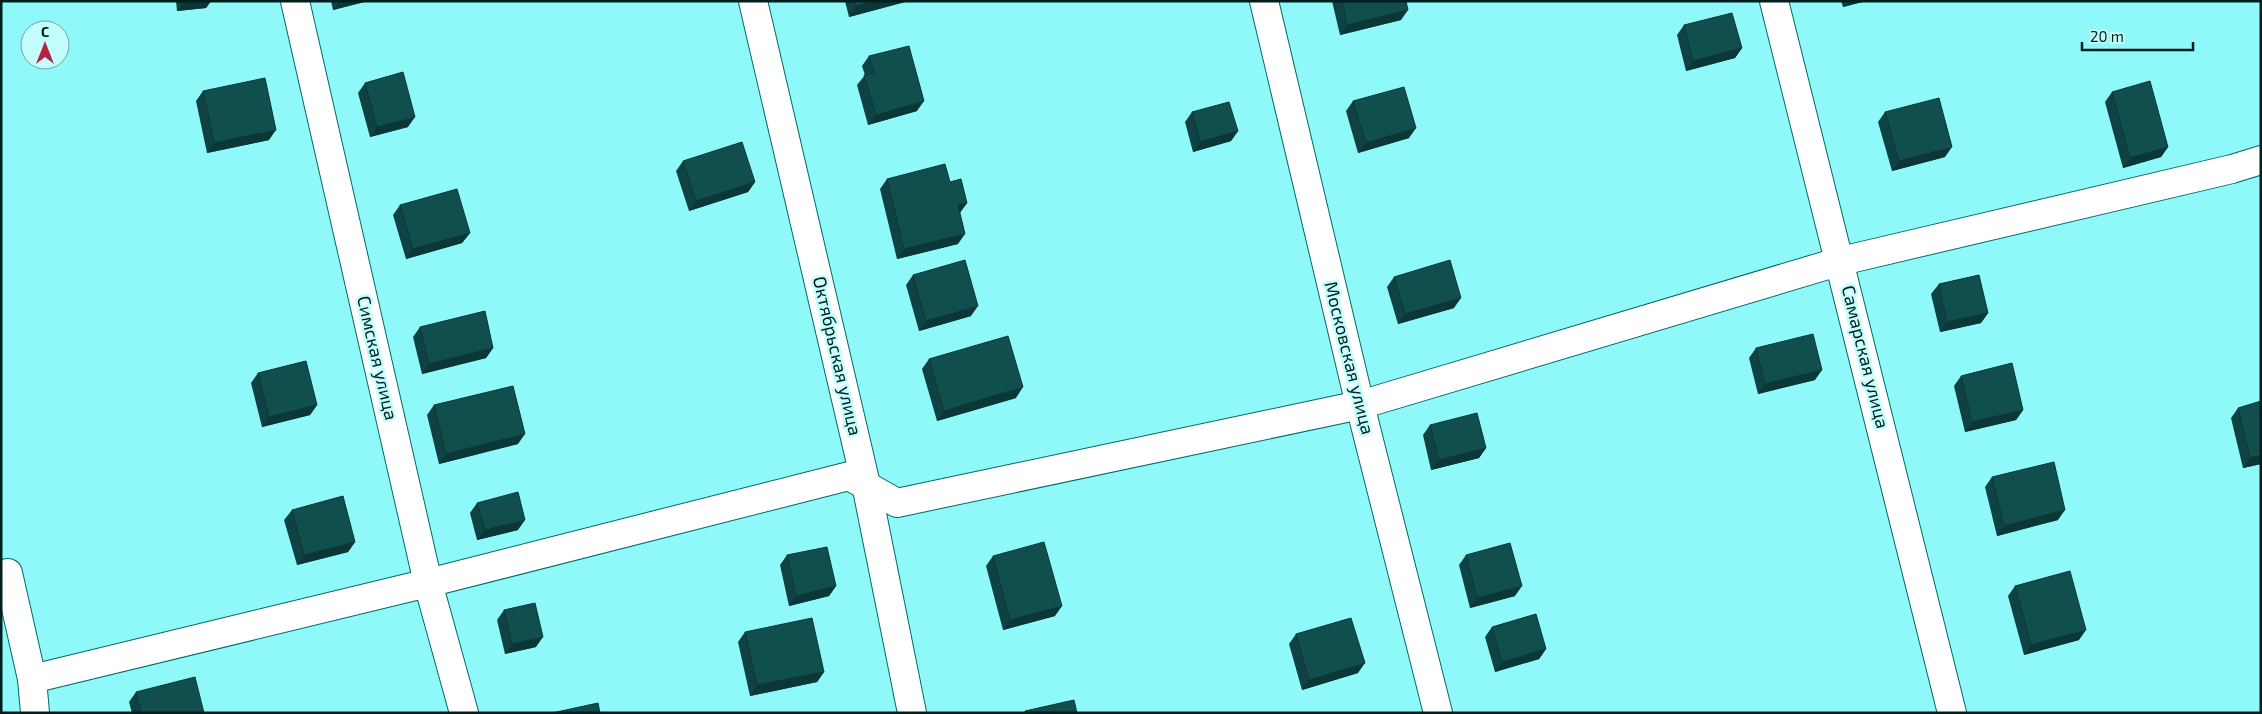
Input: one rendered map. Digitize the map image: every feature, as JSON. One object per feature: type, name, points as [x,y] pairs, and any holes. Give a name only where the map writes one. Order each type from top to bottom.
[{"type":"street","name":"Симская улица","points":[[295,1],[428,583],[464,713]]},
{"type":"street","name":"Октябрьская улица","points":[[753,1],[867,489],[912,713]]},
{"type":"street","name":"Московская улица","points":[[1264,1],[1360,405],[1438,713]]},
{"type":"street","name":"Самарская улица","points":[[1774,1],[1841,261],[1952,713]]},
{"type":"street","points":[[32,679],[428,583],[848,476],[867,489],[897,503],[1360,405],[1841,261],[2232,169],[2261,160]]},
{"type":"street","points":[[8,573],[32,679],[35,713]]},
{"type":"building","points":[[855,1],[876,1],[856,6]]},
{"type":"building","points":[[1342,1],[1406,1],[1408,10],[1347,25]]},
{"type":"building","points":[[1732,13],[1742,48],[1693,61],[1684,25]]},
{"type":"building","points":[[909,46],[924,101],[876,115],[864,75],[874,73],[869,56]]},
{"type":"building","points":[[403,72],[415,117],[377,127],[365,83]]},
{"type":"building","points":[[265,78],[276,130],[214,143],[203,91]]},
{"type":"building","points":[[2150,81],[2168,147],[2130,158],[2112,92]]},
{"type":"building","points":[[1404,87],[1416,128],[1366,143],[1353,101]]},
{"type":"building","points":[[1939,98],[1952,147],[1899,161],[1885,112]]},
{"type":"building","points":[[1229,102],[1238,131],[1200,142],[1192,112]]},
{"type":"building","points":[[742,142],[755,182],[696,201],[683,161]]},
{"type":"building","points":[[945,164],[950,182],[961,179],[967,203],[958,205],[965,234],[904,249],[887,179]]},
{"type":"building","points":[[457,189],[470,233],[413,249],[400,205]]},
{"type":"building","points":[[965,260],[978,306],[926,321],[913,275]]},
{"type":"building","points":[[1450,260],[1461,298],[1405,314],[1394,277]]},
{"type":"building","points":[[1979,275],[1988,313],[1947,322],[1939,284]]},
{"type":"building","points":[[485,311],[493,348],[429,364],[420,327]]},
{"type":"building","points":[[1813,334],[1822,370],[1765,384],[1756,348]]},
{"type":"building","points":[[1008,336],[1023,387],[944,411],[929,359]]},
{"type":"building","points":[[306,361],[317,405],[269,417],[258,373]]},
{"type":"building","points":[[2012,363],[2023,410],[1972,422],[1961,376]]},
{"type":"building","points":[[513,386],[525,434],[446,454],[434,405]]},
{"type":"building","points":[[2261,401],[2261,455],[2250,458],[2238,408]]},
{"type":"building","points":[[1477,413],[1486,448],[1439,460],[1430,425]]},
{"type":"building","points":[[2054,462],[2065,510],[2004,526],[1992,477]]},
{"type":"building","points":[[518,492],[525,520],[485,530],[477,503]]},
{"type":"building","points":[[343,496],[355,542],[304,555],[292,510]]},
{"type":"building","points":[[1044,542],[1062,606],[1010,620],[993,556]]},
{"type":"building","points":[[1510,543],[1522,586],[1477,598],[1466,555]]},
{"type":"building","points":[[827,547],[836,586],[796,596],[787,555]]},
{"type":"building","points":[[2070,571],[2086,630],[2031,645],[2015,586]]},
{"type":"building","points":[[535,603],[543,637],[512,644],[504,610]]},
{"type":"building","points":[[1536,614],[1546,649],[1502,662],[1492,627]]},
{"type":"building","points":[[812,618],[824,672],[757,685],[745,632]]},
{"type":"building","points":[[1351,618],[1365,663],[1309,680],[1296,634]]},
{"type":"building","points":[[195,677],[204,713],[141,713],[136,692]]},
{"type":"building","points":[[1074,700],[1077,713],[1025,713],[1025,711]]},
{"type":"building","points":[[598,703],[600,713],[552,713]]}]
